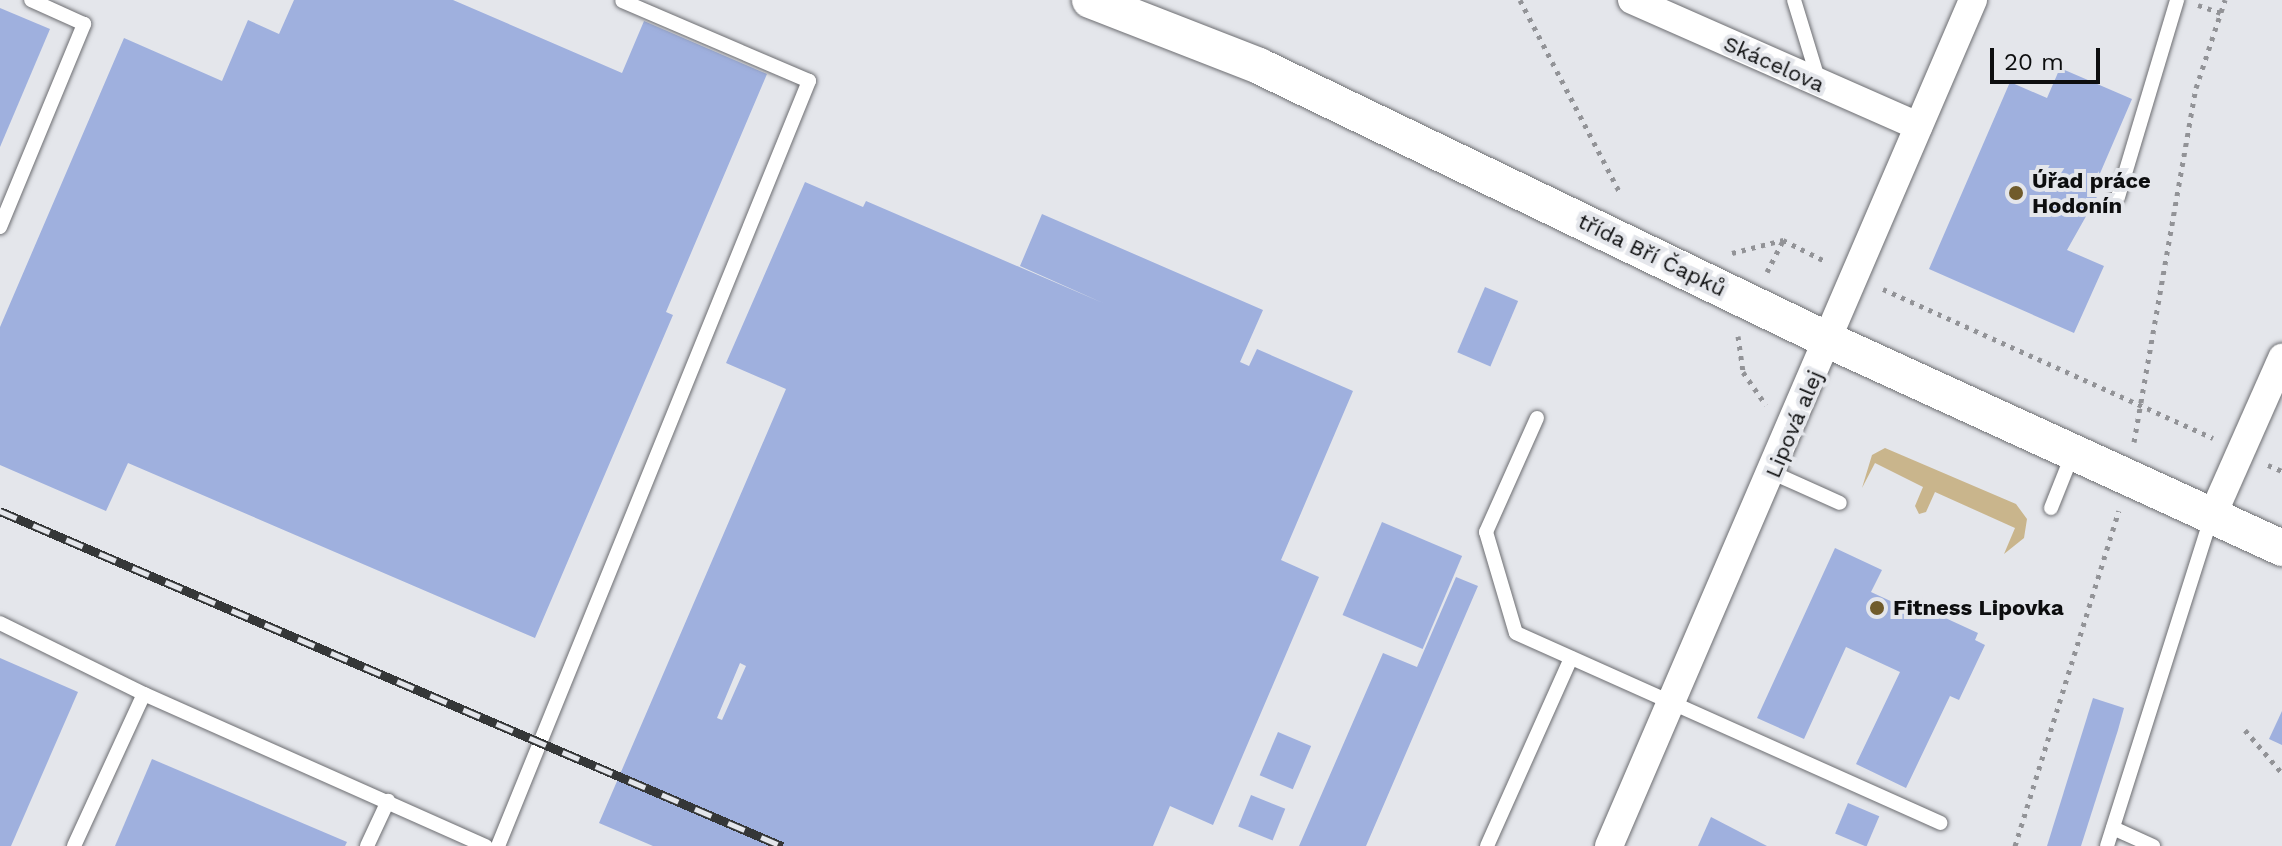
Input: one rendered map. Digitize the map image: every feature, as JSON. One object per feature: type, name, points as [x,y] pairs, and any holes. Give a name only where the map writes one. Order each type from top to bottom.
[{"type":"street","name":"třída Bří Čapků","points":[[1090,0],[1259,66],[1830,341],[2282,548]]},
{"type":"street","name":"Skácelova","points":[[1632,0],[1820,86],[1918,126]]},
{"type":"street","name":"Lipová alej","points":[[1609,846],[1830,341],[1973,0]]},
{"type":"street","points":[[2213,514],[2237,450],[2282,358]]},
{"type":"lane","points":[[0,227],[84,24],[31,0]]},
{"type":"lane","points":[[1794,0],[1820,86]]},
{"type":"lane","points":[[2118,197],[2177,0]]},
{"type":"lane","points":[[498,846],[809,81],[622,1]]},
{"type":"lane","points":[[1537,418],[1486,532],[1516,633],[1940,823]]},
{"type":"lane","points":[[2051,508],[2074,451]]},
{"type":"lane","points":[[1773,473],[1840,503]]},
{"type":"lane","points":[[2107,846],[2213,514]]},
{"type":"lane","points":[[0,623],[144,694],[486,846]]},
{"type":"lane","points":[[1487,846],[1571,658]]},
{"type":"lane","points":[[74,846],[144,694]]},
{"type":"lane","points":[[367,846],[388,801]]},
{"type":"lane","points":[[2113,828],[2153,846]]},
{"type":"path","points":[[1520,0],[1619,191]]},
{"type":"path","points":[[2015,846],[2129,476],[2139,402],[2196,88],[2225,0]]},
{"type":"path","points":[[1742,251],[1783,240],[1856,277],[2139,402],[2282,471]]},
{"type":"path","points":[[2245,730],[2282,773]]},
{"type":"shaded area","points":[[1885,448],[2016,504],[2027,519],[2024,538],[2004,554],[2015,528],[1935,492],[1926,512],[1919,514],[1915,506],[1923,487],[1875,463],[1862,488],[1872,455]]},
{"type":"building","points":[[294,0],[453,0],[622,73],[644,21],[767,74],[666,312],[673,315],[535,638],[128,463],[106,511],[0,465],[0,327],[124,38],[222,81],[248,20],[279,34]]},
{"type":"building","points":[[0,8],[50,29],[0,147]]},
{"type":"building","points":[[2060,68],[2132,99],[2092,192],[2098,195],[2067,250],[2104,266],[2074,333],[1929,269],[2010,82],[2047,98]]},
{"type":"building","points":[[805,182],[863,207],[866,201],[1103,303],[1020,266],[1042,214],[1263,310],[1240,362],[1249,366],[1257,349],[1353,391],[1281,560],[1319,577],[1213,825],[1170,806],[1153,846],[653,846],[599,823],[786,389],[726,363]],"holes":[[[740,663],[746,666],[722,720],[717,718]]]},
{"type":"building","points":[[1485,287],[1518,301],[1490,366],[1457,352]]},
{"type":"building","points":[[1382,522],[1462,556],[1423,649],[1343,615]]},
{"type":"building","points":[[1835,548],[1882,570],[1871,592],[1925,617],[1928,610],[1978,633],[1975,640],[1985,645],[1959,700],[1950,696],[1906,788],[1856,764],[1900,672],[1846,647],[1804,739],[1757,718]]},
{"type":"building","points":[[1456,577],[1478,586],[1366,846],[1299,846],[1383,653],[1417,667]]},
{"type":"building","points":[[0,658],[78,692],[11,846],[0,846]]},
{"type":"building","points":[[2093,698],[2124,708],[2118,730],[2081,846],[2047,846]]},
{"type":"building","points":[[2282,711],[2282,745],[2269,739]]},
{"type":"building","points":[[1278,732],[1311,746],[1293,789],[1260,775]]},
{"type":"building","points":[[152,759],[347,842],[345,846],[115,846]]},
{"type":"building","points":[[1251,795],[1285,809],[1273,840],[1238,827]]},
{"type":"building","points":[[1848,803],[1879,816],[1867,846],[1835,833]]},
{"type":"building","points":[[1711,817],[1767,846],[1698,846]]},
{"type":"railway","points":[[0,511],[782,846]]},
{"type":"place","name":"Úřad práce Hodonín","points":[[2016,193]]},
{"type":"place","name":"Fitness Lipovka","points":[[1877,608]]}]
